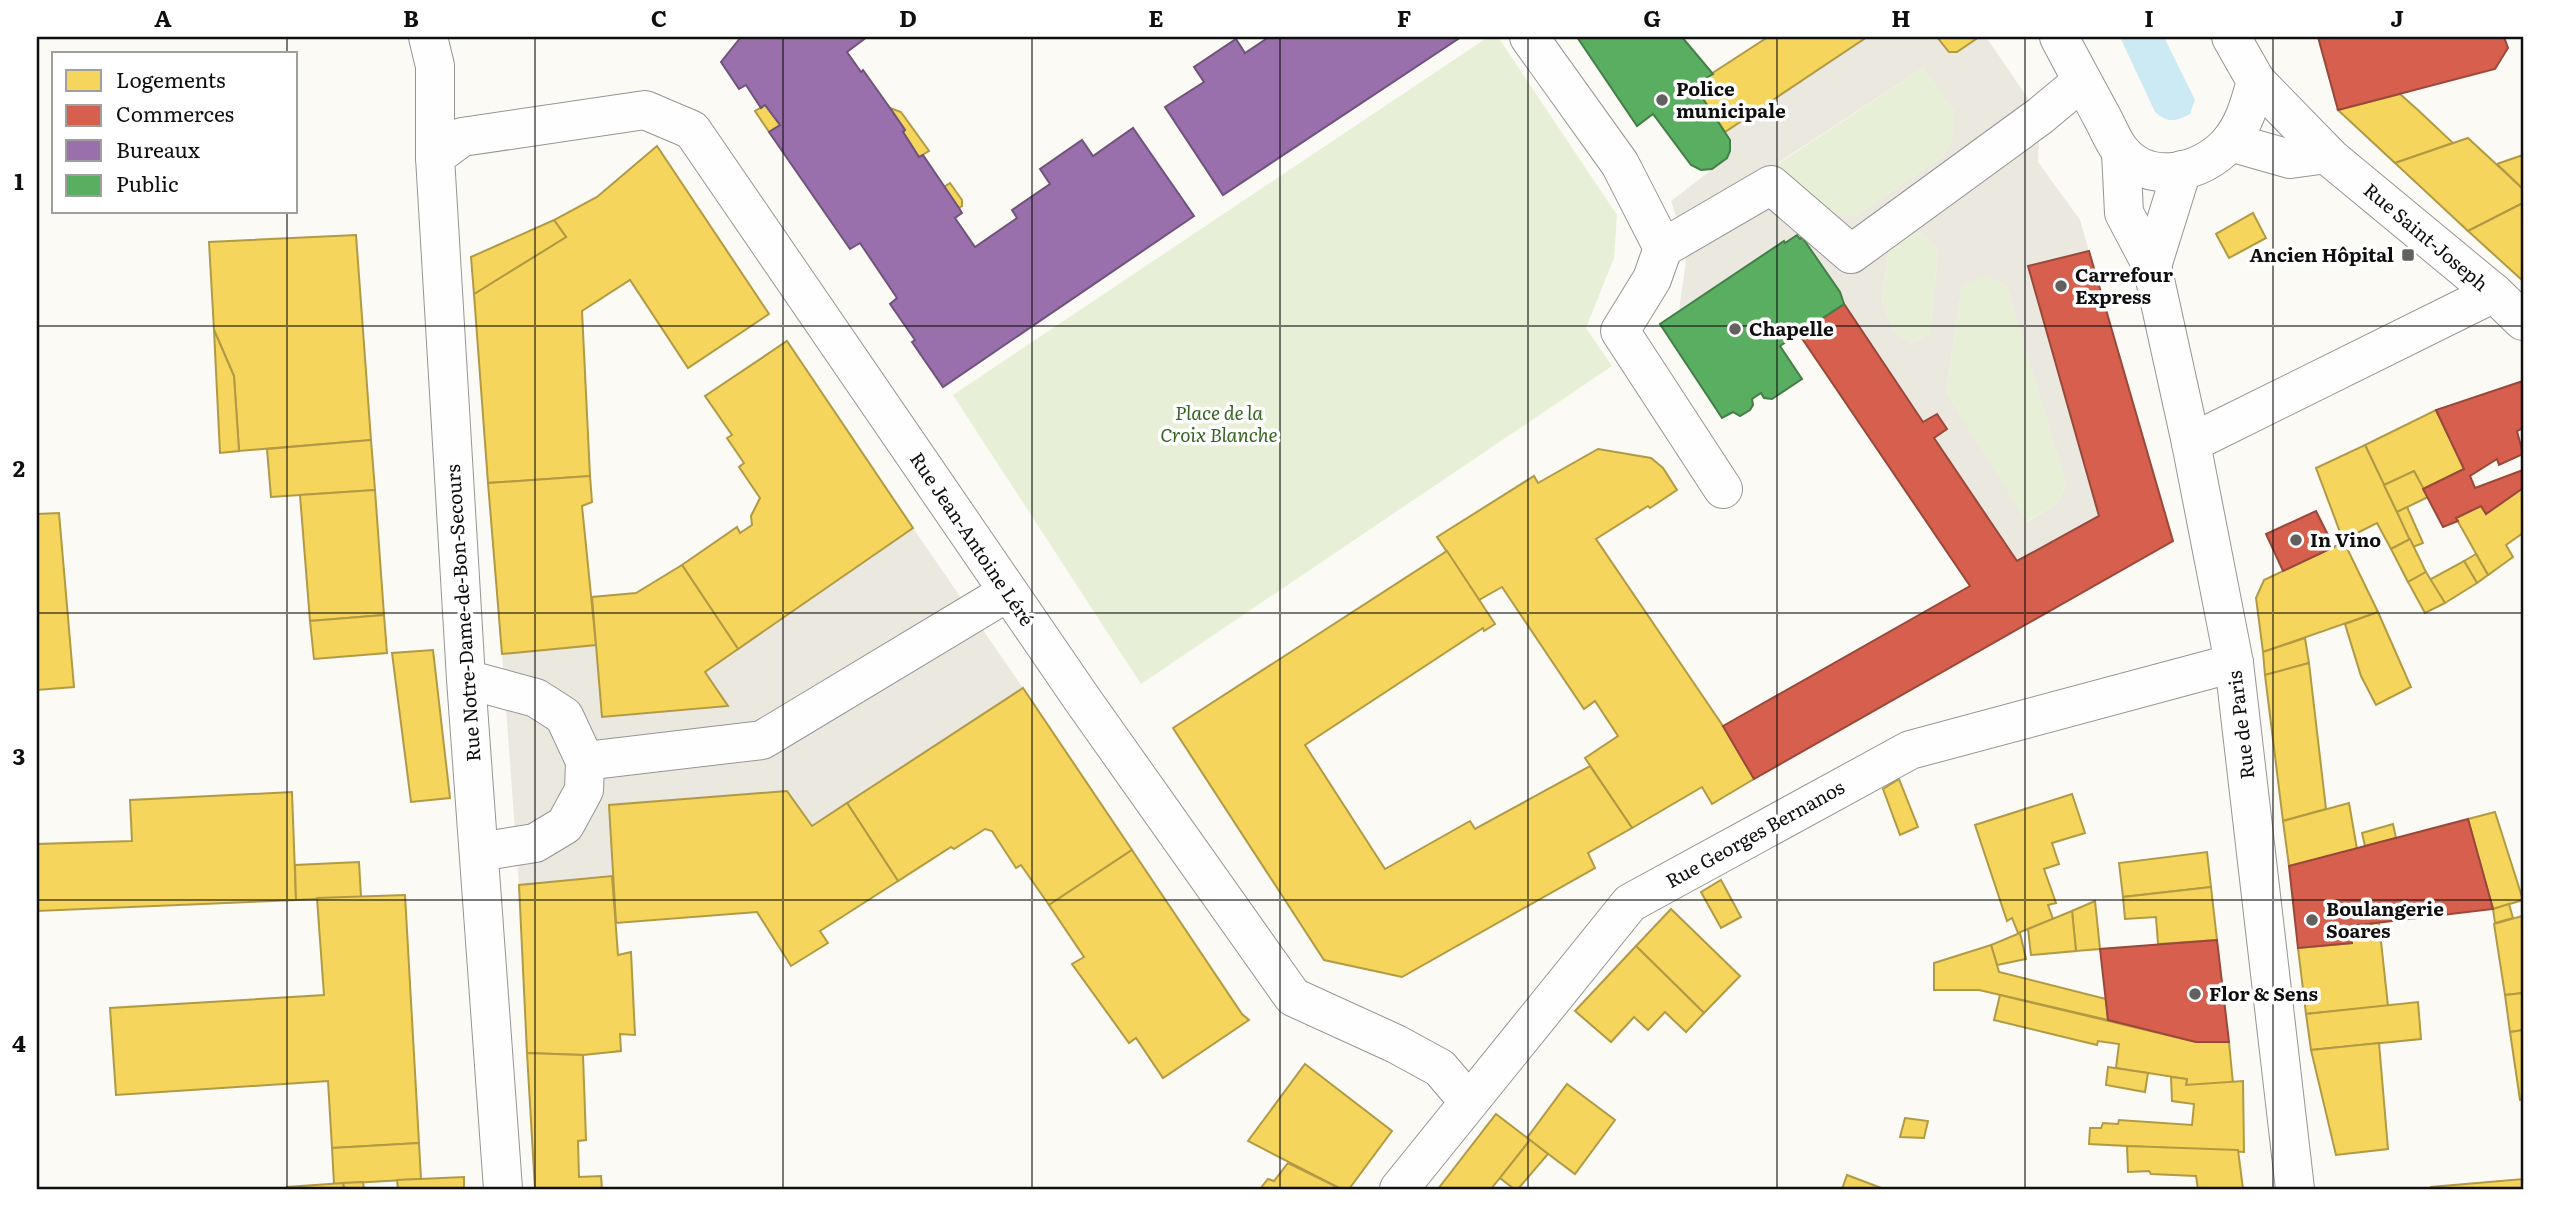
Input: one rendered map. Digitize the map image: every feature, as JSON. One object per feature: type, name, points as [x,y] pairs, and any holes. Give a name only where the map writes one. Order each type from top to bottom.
[{"type":"street","name":"Rue Notre-Dame-de-Bon-Secours","points":[[428,37],[435,66],[435,157],[466,679],[503,1189]]},
{"type":"street","points":[[1529,37],[1620,164],[1663,248]]},
{"type":"street","points":[[2059,37],[2121,152],[2143,167],[2165,173],[2200,167],[2230,142],[2248,111],[2256,80]]},
{"type":"street","name":"Rue Saint-Joseph","points":[[2231,37],[2256,80],[2327,154],[2494,293],[2523,321]]},
{"type":"street","points":[[1723,489],[1620,331],[1652,279],[1663,248],[1772,185],[1852,254],[2040,116],[2082,81]]},
{"type":"street","name":"Rue Jean-Antoine Léré","points":[[435,157],[462,136],[645,110],[692,130],[1008,592],[1293,997],[1396,1044],[1440,1068],[1468,1101]]},
{"type":"street","points":[[2230,142],[2290,159],[2327,154]]},
{"type":"street","name":"Rue de Paris","points":[[2121,152],[2124,213],[2152,266],[2191,443],[2234,663],[2295,1189]]},
{"type":"street","name":"Rue de Paris","points":[[2152,266],[2182,170]]},
{"type":"street","points":[[2191,443],[2494,293]]},
{"type":"street","points":[[585,761],[762,740],[1008,592]]},
{"type":"street","name":"Rue Georges Bernanos","points":[[1399,1189],[1630,903],[1910,750],[2234,663]]},
{"type":"street","points":[[466,679],[536,698],[565,716],[585,761],[584,790],[565,825],[535,843],[479,852]]},
{"type":"green space","name":"Place de la Croix Blanche","points":[[1488,37],[1498,37],[1617,215],[1614,258],[1586,328],[1612,366],[1141,684],[953,395]]},
{"type":"green space","points":[[1923,68],[1954,112],[1954,135],[1943,156],[1855,216],[1828,216],[1804,203],[1778,164]]},
{"type":"green space","points":[[1906,232],[1923,234],[1938,251],[1930,334],[1912,343],[1894,332],[1882,300],[1890,241]]},
{"type":"green space","points":[[1985,275],[2006,285],[2066,484],[2057,503],[2026,522],[1946,392],[1962,287]]},
{"type":"shaded area","points":[[1867,37],[1937,37],[1949,52],[1957,52],[1979,37],[1986,37],[2040,116],[2038,162],[2080,220],[2089,251],[2028,267],[2099,516],[2017,561],[1934,438],[1947,429],[1937,414],[1923,422],[1844,304],[1840,292],[1802,238],[1797,235],[1679,310],[1686,261],[1683,237],[1671,201],[1727,158],[1730,141],[1725,132]],"holes":[[[1923,68],[1954,112],[1954,135],[1943,156],[1855,216],[1828,216],[1804,203],[1778,163]],[[1906,232],[1923,234],[1938,251],[1930,334],[1912,343],[1894,332],[1882,300],[1890,241]],[[1985,276],[2006,285],[2066,484],[2057,503],[2027,522],[1946,392],[1962,287]]]},
{"type":"shaded area","points":[[913,528],[1023,688],[812,826],[787,791],[609,805],[612,876],[519,885],[502,654],[596,645],[602,717],[728,706],[705,672]]},
{"type":"water","points":[[2120,37],[2164,37],[2195,100],[2190,114],[2172,120],[2155,112]]},
{"type":"building: Logements","points":[[1768,37],[1867,37],[1725,132],[1694,85]]},
{"type":"building: Logements","points":[[1937,37],[1979,37],[1957,52],[1949,52]]},
{"type":"building: Logements","points":[[2400,94],[2453,143],[2395,163],[2338,110]]},
{"type":"building: Logements","points":[[765,105],[780,125],[769,132],[755,111]]},
{"type":"building: Logements","points":[[890,108],[901,112],[929,151],[919,157]]},
{"type":"building: Logements","points":[[2468,138],[2523,189],[2523,203],[2468,231],[2395,163]]},
{"type":"building: Logements","points":[[657,146],[769,314],[688,368],[630,280],[582,311],[590,476],[488,483],[474,294],[566,237],[554,220],[597,197]]},
{"type":"building: Logements","points":[[2523,155],[2523,189],[2497,164]]},
{"type":"building: Logements","points":[[950,183],[962,200],[962,206],[959,208],[944,187]]},
{"type":"building: Logements","points":[[2523,203],[2523,281],[2468,231]]},
{"type":"building: Logements","points":[[2253,213],[2266,238],[2229,258],[2216,234]]},
{"type":"building: Logements","points":[[554,220],[566,237],[474,294],[471,257]]},
{"type":"building: Logements","points":[[356,235],[371,440],[239,451],[234,376],[214,330],[209,242]]},
{"type":"building: Logements","points":[[214,330],[234,376],[239,451],[220,453]]},
{"type":"building: Logements","points":[[787,341],[913,528],[738,649],[682,565],[737,527],[740,533],[752,525],[751,516],[760,498],[739,467],[744,463],[727,438],[732,435],[705,396]]},
{"type":"building: Logements","points":[[2436,410],[2464,469],[2423,489],[2414,471],[2384,485],[2365,445]]},
{"type":"building: Logements","points":[[371,440],[375,490],[271,497],[267,449]]},
{"type":"building: Logements","points":[[2365,445],[2410,539],[2391,549],[2377,523],[2343,540],[2316,468]]},
{"type":"building: Logements","points":[[1598,449],[1651,458],[1663,468],[1677,490],[1596,539],[1723,726],[1754,779],[1712,804],[1702,787],[1632,828],[1585,758],[1618,736],[1595,701],[1584,709],[1502,587],[1479,600],[1437,537],[1534,476],[1538,483]]},
{"type":"building: Logements","points":[[2414,471],[2428,497],[2397,512],[2384,485]]},
{"type":"building: Logements","points":[[590,476],[592,502],[582,506],[596,645],[502,654],[488,483]]},
{"type":"building: Logements","points":[[2523,488],[2523,533],[2506,545],[2513,557],[2488,575],[2456,518],[2481,506],[2486,514]]},
{"type":"building: Logements","points":[[375,490],[384,615],[310,621],[300,495]]},
{"type":"building: Logements","points":[[2407,507],[2423,543],[2413,547],[2397,512]]},
{"type":"building: Logements","points":[[59,513],[74,687],[37,690],[37,514]]},
{"type":"building: Logements","points":[[2410,539],[2426,572],[2408,582],[2391,549]]},
{"type":"building: Logements","points":[[2344,542],[2378,612],[2263,652],[2256,598],[2264,580]]},
{"type":"building: Logements","points":[[1447,551],[1495,624],[1484,631],[1483,628],[1305,745],[1385,869],[1470,821],[1475,829],[1590,766],[1632,828],[1588,853],[1595,868],[1402,977],[1324,960],[1173,728]]},
{"type":"building: Logements","points":[[2476,554],[2488,575],[2477,583],[2464,561]]},
{"type":"building: Logements","points":[[2464,561],[2477,583],[2445,603],[2429,580]]},
{"type":"building: Logements","points":[[682,565],[738,649],[705,672],[728,706],[602,717],[592,597],[636,593]]},
{"type":"building: Logements","points":[[2426,572],[2445,603],[2425,613],[2408,582]]},
{"type":"building: Logements","points":[[2378,612],[2411,687],[2376,705],[2361,676],[2345,624]]},
{"type":"building: Logements","points":[[384,615],[387,653],[314,659],[310,621]]},
{"type":"building: Logements","points":[[2305,638],[2309,663],[2265,675],[2263,652]]},
{"type":"building: Logements","points":[[433,650],[450,798],[411,802],[392,653]]},
{"type":"building: Logements","points":[[2309,663],[2326,809],[2283,821],[2265,675]]},
{"type":"building: Logements","points":[[1023,688],[1132,850],[1049,905],[1021,865],[1016,868],[992,831],[985,829],[898,881],[847,803]]},
{"type":"building: Logements","points":[[1899,779],[1918,827],[1900,835],[1883,789]]},
{"type":"building: Logements","points":[[787,791],[812,826],[847,803],[898,881],[820,931],[828,943],[791,966],[757,912],[616,923],[609,805]]},
{"type":"building: Logements","points":[[292,792],[296,900],[37,911],[37,844],[132,841],[130,800]]},
{"type":"building: Logements","points":[[2072,794],[2085,833],[2052,843],[2059,864],[2044,869],[2056,903],[2048,905],[2053,919],[2018,933],[2012,918],[2007,921],[1975,825]]},
{"type":"building: Logements","points":[[2349,803],[2357,849],[2289,866],[2283,821]]},
{"type":"building: Logements","points":[[2495,812],[2523,900],[2493,909],[2468,819]]},
{"type":"building: Logements","points":[[2393,824],[2396,838],[2365,846],[2362,833]]},
{"type":"building: Logements","points":[[1132,850],[1242,1014],[1249,1020],[1163,1078],[1136,1038],[1129,1043],[1072,964],[1084,957],[1049,905]]},
{"type":"building: Logements","points":[[2207,852],[2211,887],[2123,897],[2119,863]]},
{"type":"building: Logements","points":[[359,862],[361,897],[296,900],[295,865]]},
{"type":"building: Logements","points":[[612,876],[618,955],[631,952],[635,1035],[620,1034],[621,1051],[583,1055],[527,1053],[519,885]]},
{"type":"building: Logements","points":[[1721,880],[1741,917],[1721,928],[1701,892]]},
{"type":"building: Logements","points":[[2211,887],[2217,940],[2158,944],[2156,917],[2125,919],[2123,897]]},
{"type":"building: Logements","points":[[405,895],[419,1143],[332,1148],[328,1081],[116,1095],[110,1008],[324,995],[317,898]]},
{"type":"building: Logements","points":[[2095,901],[2100,949],[2076,951],[2072,911]]},
{"type":"building: Logements","points":[[2509,904],[2513,918],[2495,923],[2493,909]]},
{"type":"building: Logements","points":[[1671,909],[1740,976],[1704,1013],[1636,946]]},
{"type":"building: Logements","points":[[2072,911],[2076,951],[2031,955],[2028,929]]},
{"type":"building: Logements","points":[[2522,916],[2523,993],[2505,995],[2494,924]]},
{"type":"building: Logements","points":[[2379,923],[2388,1006],[2306,1014],[2298,948],[2352,943],[2351,926]]},
{"type":"building: Logements","points":[[2020,933],[2026,959],[1997,965],[1991,945]]},
{"type":"building: Logements","points":[[1991,945],[1999,972],[2106,999],[2108,1020],[1979,990],[1934,990],[1934,963]]},
{"type":"building: Logements","points":[[1636,946],[1704,1013],[1686,1032],[1665,1012],[1648,1030],[1634,1017],[1611,1042],[1575,1011]]},
{"type":"building: Logements","points":[[2523,993],[2523,1030],[2510,1032],[2505,995]]},
{"type":"building: Logements","points":[[2000,995],[2196,1042],[2229,1042],[2233,1084],[2186,1085],[2187,1079],[2116,1068],[2119,1044],[2098,1041],[2097,1045],[1994,1020]]},
{"type":"building: Logements","points":[[2418,1002],[2421,1039],[2311,1050],[2306,1014]]},
{"type":"building: Logements","points":[[2523,1030],[2523,1100],[2520,1100],[2510,1032]]},
{"type":"building: Logements","points":[[2379,1043],[2388,1149],[2336,1155],[2311,1050]]},
{"type":"building: Logements","points":[[527,1053],[583,1055],[586,1140],[578,1141],[579,1177],[601,1176],[602,1189],[535,1189]]},
{"type":"building: Logements","points":[[1305,1064],[1392,1131],[1349,1189],[1341,1189],[1248,1141]]},
{"type":"building: Logements","points":[[2108,1067],[2148,1073],[2145,1092],[2106,1085]]},
{"type":"building: Logements","points":[[2171,1077],[2187,1079],[2186,1085],[2243,1081],[2244,1152],[2089,1144],[2090,1128],[2101,1128],[2103,1123],[2118,1124],[2119,1120],[2192,1125],[2194,1104],[2172,1101]]},
{"type":"building: Logements","points":[[1567,1084],[1615,1120],[1575,1174],[1527,1138]]},
{"type":"building: Logements","points":[[1496,1114],[1530,1140],[1491,1189],[1438,1189]]},
{"type":"building: Logements","points":[[1905,1118],[1928,1121],[1924,1138],[1900,1137]]},
{"type":"building: Logements","points":[[1530,1140],[1548,1154],[1518,1189],[1514,1189],[1500,1178]]},
{"type":"building: Logements","points":[[419,1143],[421,1179],[334,1184],[332,1148]]},
{"type":"building: Logements","points":[[2127,1146],[2238,1150],[2243,1189],[2198,1189],[2196,1176],[2151,1174],[2149,1171],[2128,1172]]},
{"type":"building: Logements","points":[[1288,1163],[1341,1189],[1260,1189],[1268,1179],[1274,1181]]},
{"type":"building: Logements","points":[[1847,1175],[1884,1189],[1842,1189]]},
{"type":"building: Logements","points":[[464,1177],[464,1189],[398,1189],[397,1180]]},
{"type":"building: Logements","points":[[2523,1179],[2523,1189],[2431,1189],[2431,1187]]},
{"type":"building: Logements","points":[[363,1182],[364,1189],[344,1189],[343,1183]]},
{"type":"building: Logements","points":[[343,1183],[344,1189],[287,1189],[287,1187]]},
{"type":"building: Commerces","points":[[2318,37],[2504,37],[2508,48],[2495,69],[2338,110]]},
{"type":"building: Commerces","points":[[2089,251],[2173,541],[1754,779],[1723,726],[1970,586],[1799,334],[1844,304],[1923,422],[1937,414],[1947,429],[1934,438],[2017,561],[2099,516],[2028,266]]},
{"type":"building: Commerces","points":[[2523,381],[2523,428],[2517,431],[2523,454],[2499,465],[2497,459],[2470,476],[2475,488],[2523,470],[2523,488],[2486,514],[2481,506],[2443,527],[2423,489],[2464,469],[2436,410]]},
{"type":"building: Commerces","points":[[2316,511],[2334,547],[2283,571],[2266,534]]},
{"type":"building: Commerces","points":[[2468,819],[2493,909],[2351,926],[2352,943],[2298,948],[2289,866]]},
{"type":"building: Commerces","points":[[2217,940],[2229,1042],[2196,1042],[2108,1020],[2100,949]]},
{"type":"building: Bureaux","points":[[741,37],[867,37],[847,52],[890,108],[919,157],[923,155],[959,208],[962,213],[955,218],[975,247],[1017,218],[1012,210],[1050,184],[1040,169],[1082,140],[1093,156],[1133,128],[1194,216],[943,387],[890,304],[897,298],[860,243],[850,249],[769,132],[780,125],[765,105],[761,108],[746,85],[739,89],[721,62]]},
{"type":"building: Bureaux","points":[[1269,37],[1461,37],[1223,195],[1165,107],[1204,82],[1194,67],[1236,39],[1245,53]]},
{"type":"building: Public","name":"Police municipale","points":[[1577,37],[1682,37],[1713,74],[1694,85],[1730,140],[1727,158],[1712,169],[1701,170],[1691,165],[1653,114],[1637,126]]},
{"type":"building: Public","name":"Chapelle","points":[[1797,235],[1800,239],[1802,237],[1840,292],[1844,304],[1780,346],[1802,379],[1772,399],[1764,398],[1761,393],[1752,399],[1750,410],[1740,416],[1733,412],[1722,418],[1660,324]]},
{"type":"place","name":"Police municipale","points":[[1662,100]]},
{"type":"place","name":"Ancien Hôpital","points":[[2408,255]]},
{"type":"place","name":"Carrefour Express","points":[[2061,286]]},
{"type":"place","name":"Chapelle","points":[[1735,329]]},
{"type":"place","name":"In Vino","points":[[2296,540]]},
{"type":"place","name":"Boulangerie Soares","points":[[2312,920]]},
{"type":"place","name":"Flor & Sens","points":[[2195,994]]}]
